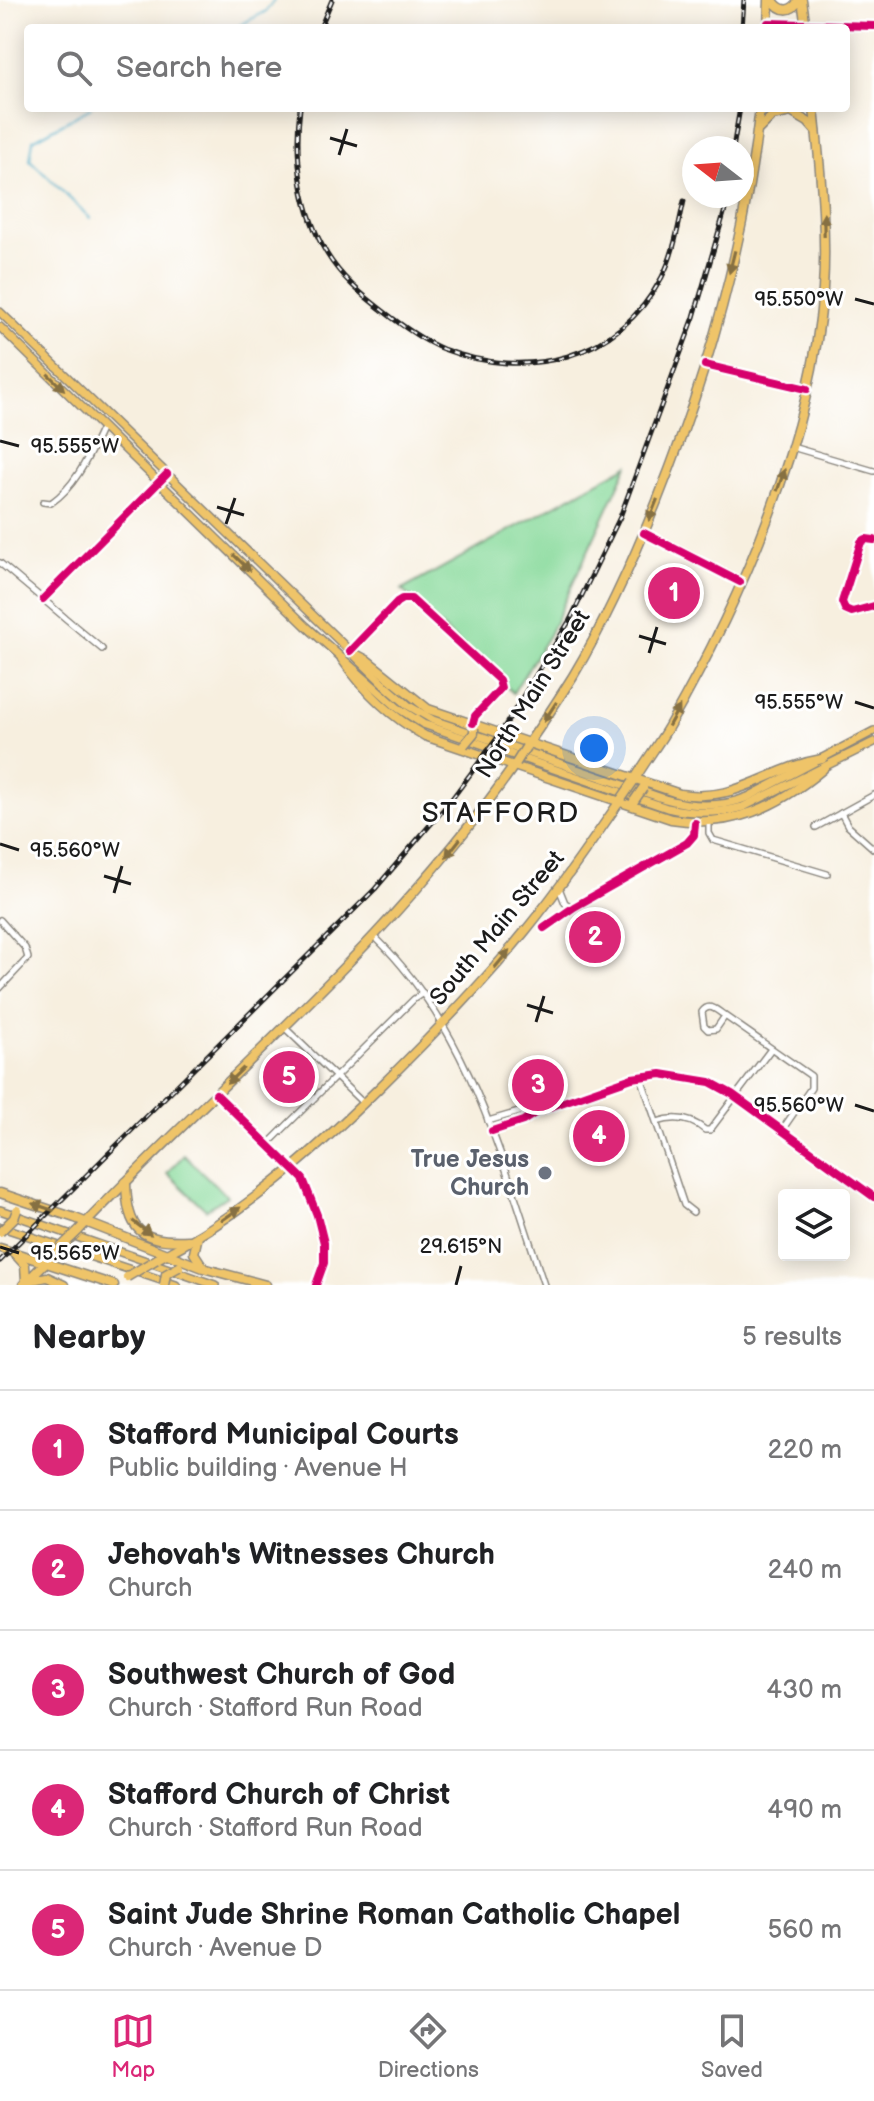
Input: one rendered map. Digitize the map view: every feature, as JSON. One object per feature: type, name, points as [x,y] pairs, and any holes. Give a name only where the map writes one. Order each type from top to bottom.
[{"type":"highway","points":[[771,0],[786,10],[801,0]]},
{"type":"highway","points":[[768,24],[771,0]]},
{"type":"highway","points":[[801,0],[806,24]]},
{"type":"highway","name":"North Main Street","points":[[25,1283],[375,937],[443,860],[515,765],[585,656],[644,533],[705,365],[744,217],[760,112]]},
{"type":"highway","points":[[758,131],[772,116],[791,112],[799,114],[817,132]]},
{"type":"highway","name":"South Main Street","points":[[114,1285],[195,1238],[293,1168],[363,1104],[493,970],[559,888],[668,728],[740,582],[779,488],[807,389],[819,328],[824,260],[824,207],[814,112]]},
{"type":"highway","points":[[350,651],[367,660],[428,709],[648,786],[680,794],[717,795],[743,789],[802,763],[822,759]]},
{"type":"highway","points":[[342,659],[369,693],[402,722],[425,736],[695,823],[709,823],[757,812],[807,783],[823,769]]},
{"type":"highway","points":[[462,746],[474,733],[474,726]]},
{"type":"highway","points":[[636,805],[648,786]]},
{"type":"highway","points":[[126,1182],[127,1211],[136,1227],[162,1239],[195,1238],[194,1253],[200,1267]]},
{"type":"highway","points":[[0,1193],[86,1222],[161,1257],[266,1285]]},
{"type":"highway","points":[[0,1229],[14,1218],[17,1210],[12,1197]]},
{"type":"highway","points":[[0,1248],[114,1285]]},
{"type":"highway","points":[[14,1253],[25,1265],[25,1283],[47,1277],[64,1285]]},
{"type":"highway","points":[[164,1285],[166,1274],[179,1267],[200,1267]]},
{"type":"main road","points":[[0,312],[398,698],[421,714],[682,812],[711,813],[743,807],[874,742]]},
{"type":"main road","points":[[0,327],[342,659],[398,708],[423,724],[676,802],[712,805],[748,797],[874,731]]},
{"type":"main road","points":[[0,1210],[215,1285]]},
{"type":"main road","points":[[0,1229],[176,1285]]},
{"type":"street","points":[[850,26],[874,26]]},
{"type":"street","points":[[705,365],[807,389]]},
{"type":"street","points":[[43,502],[51,503],[70,486],[103,427]]},
{"type":"street","points":[[792,447],[874,471]]},
{"type":"street","points":[[43,599],[167,474]]},
{"type":"street","points":[[644,533],[740,582]]},
{"type":"street","points":[[874,540],[861,542],[842,602],[845,609],[852,612],[874,606]]},
{"type":"street","points":[[0,563],[102,649]]},
{"type":"street","points":[[350,651],[397,602],[407,598],[415,601],[499,680],[501,688],[475,716],[474,726]]},
{"type":"street","points":[[816,827],[874,795]]},
{"type":"street","points":[[841,813],[848,826],[874,849]]},
{"type":"street","points":[[544,928],[574,907],[687,843],[694,835],[695,823]]},
{"type":"street","points":[[709,823],[713,840],[827,874]]},
{"type":"street","points":[[559,888],[565,903],[574,907]]},
{"type":"street","points":[[0,920],[25,948],[28,958],[0,988]]},
{"type":"street","points":[[375,937],[410,973],[471,1077],[544,1285]]},
{"type":"street","points":[[268,1144],[423,993]]},
{"type":"street","points":[[725,1016],[716,1029],[708,1030],[704,1026],[702,1012],[712,1007],[725,1016],[771,1048],[811,1076],[811,1088],[782,1130]]},
{"type":"street","points":[[284,1027],[363,1104]]},
{"type":"street","points":[[657,1122],[670,1117],[685,1119],[710,1130],[771,1048]]},
{"type":"street","points":[[492,1131],[523,1121],[538,1111],[641,1077],[661,1074],[687,1076],[710,1082],[736,1097],[874,1197]]},
{"type":"street","points":[[641,1077],[684,1205],[693,1212]]},
{"type":"street","points":[[216,1094],[303,1179],[322,1231],[324,1263],[316,1285]]},
{"type":"street","points":[[488,1121],[529,1109],[538,1111]]},
{"type":"green space","points":[[628,465],[549,635],[513,693],[402,590]]},
{"type":"green space","points":[[184,1155],[227,1196],[206,1210],[167,1173]]},
{"type":"waterway","points":[[242,24],[266,11],[274,0]]},
{"type":"waterway","points":[[84,112],[33,140],[30,160],[90,218]]},
{"type":"railway","points":[[322,24],[332,0]]},
{"type":"railway","points":[[742,24],[744,0]]},
{"type":"railway","points":[[300,112],[299,164],[305,202],[327,254],[345,278],[411,332],[443,349],[475,358],[506,363],[538,362],[568,356],[596,345],[621,328],[643,305],[662,277],[673,250],[682,208]]},
{"type":"railway","points":[[735,136],[739,112]]},
{"type":"railway","points":[[0,1261],[375,889],[448,804],[498,737],[570,620],[620,517],[694,317],[726,208]]},
{"type":"cycle path","points":[[768,23],[803,24]]},
{"type":"cycle path","points":[[850,25],[874,26]]},
{"type":"cycle path","points":[[705,365],[807,389]]},
{"type":"cycle path","points":[[43,599],[167,474]]},
{"type":"cycle path","points":[[644,533],[740,582]]},
{"type":"cycle path","points":[[874,540],[861,542],[842,602],[845,609],[852,612],[874,606]]},
{"type":"cycle path","points":[[350,651],[397,602],[411,599],[499,680],[501,688],[475,716],[473,723]]},
{"type":"cycle path","points":[[544,928],[574,907],[687,843],[694,835],[695,823]]},
{"type":"cycle path","points":[[492,1131],[523,1121],[538,1111],[632,1078],[661,1074],[710,1082],[732,1094],[874,1197]]},
{"type":"cycle path","points":[[216,1094],[303,1179],[324,1243],[324,1263],[316,1285]]},
{"type":"place","name":"Stafford Municipal Courts","points":[[674,593]]},
{"type":"place","name":"Jehovah's Witnesses Church","points":[[595,937]]},
{"type":"place","name":"Saint Jude Shrine Roman Catholic Chapel","points":[[289,1077]]},
{"type":"place","name":"Southwest Church of God","points":[[538,1085]]},
{"type":"place","name":"Stafford Church of Christ","points":[[599,1136]]},
{"type":"place","name":"True Jesus Church","points":[[545,1173]]},
{"type":"district","name":"STAFFORD","points":[[501,813]]}]
